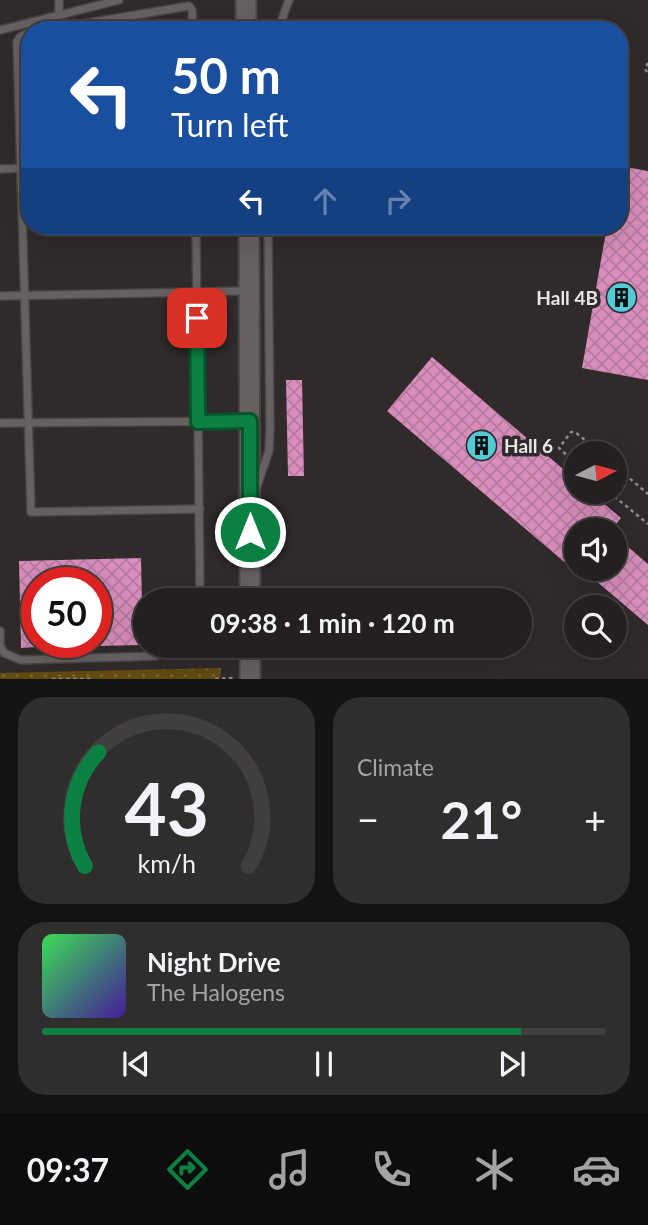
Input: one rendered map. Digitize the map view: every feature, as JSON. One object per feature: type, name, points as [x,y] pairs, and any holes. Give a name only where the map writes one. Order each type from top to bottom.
[{"type":"main road","points":[[249,235],[250,588]]},
{"type":"main road","points":[[250,658],[250,679]]},
{"type":"lane","points":[[59,0],[59,14]]},
{"type":"lane","points":[[33,21],[119,0]]},
{"type":"lane","points":[[281,21],[289,0]]},
{"type":"lane","points":[[99,21],[188,6],[192,10],[193,21]]},
{"type":"lane","points":[[0,30],[21,24]]},
{"type":"lane","points":[[21,36],[18,42],[21,96]]},
{"type":"lane","points":[[0,169],[21,168]]},
{"type":"lane","points":[[25,235],[30,509],[33,513],[200,509]]},
{"type":"lane","points":[[196,235],[200,588]]},
{"type":"lane","points":[[250,506],[269,452],[268,235]]},
{"type":"lane","points":[[0,296],[249,290]]},
{"type":"lane","points":[[0,423],[250,421]]},
{"type":"lane","points":[[0,631],[0,645],[4,653],[21,660],[133,657]]},
{"type":"path","points":[[648,63],[645,69],[648,73]]},
{"type":"path","points":[[564,453],[558,448],[571,432],[577,433],[587,441]]},
{"type":"path","points":[[627,476],[648,494]]},
{"type":"path","points":[[624,504],[648,524]]},
{"type":"path","points":[[52,679],[94,679]]},
{"type":"shaded area","points":[[221,668],[220,679],[0,679],[0,673]]},
{"type":"building","name":"Hall 4B","points":[[628,167],[648,171],[648,380],[582,368],[605,235],[628,235]]},
{"type":"building","name":"Hall 6","points":[[432,357],[564,470],[564,504],[604,504],[621,518],[564,518],[564,562],[387,411]]},
{"type":"building","points":[[286,380],[302,380],[304,476],[288,476]]},
{"type":"building","points":[[627,546],[648,564],[648,625],[627,607],[627,595],[613,595],[596,581],[627,581]]},
{"type":"building","points":[[141,558],[142,588],[133,588],[133,645],[112,646],[112,567],[21,567],[21,648],[19,561]]},
{"type":"place","name":"Hall 4B","points":[[621,297]]},
{"type":"place","name":"Hall 6","points":[[481,445]]},
{"type":"route","points":[[197,318],[198,422],[250,421],[250,532]]}]
